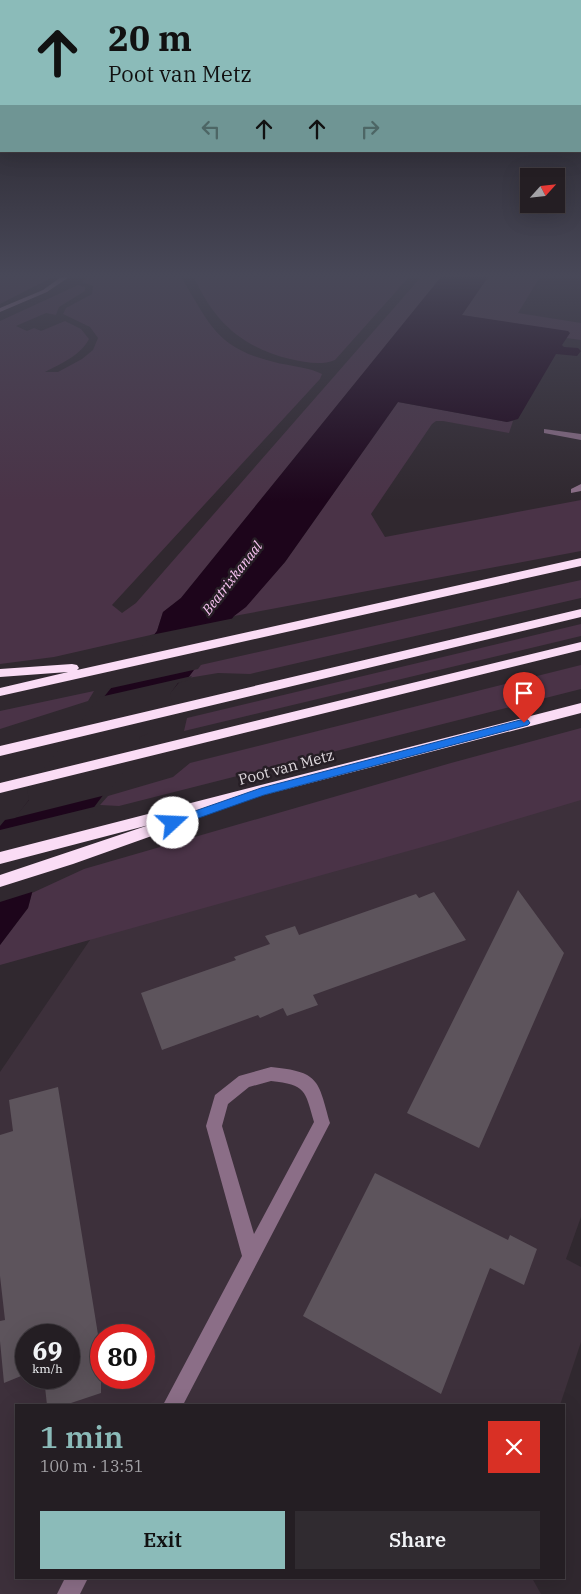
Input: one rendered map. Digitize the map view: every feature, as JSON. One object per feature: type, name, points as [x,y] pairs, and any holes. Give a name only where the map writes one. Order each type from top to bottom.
[{"type":"highway","points":[[0,692],[581,562]]},
{"type":"highway","points":[[0,751],[581,613]]},
{"type":"highway","points":[[0,788],[581,646]]},
{"type":"highway","points":[[0,673],[24,670],[116,666]]},
{"type":"highway","name":"Poot van Metz","points":[[0,858],[581,708]]},
{"type":"highway","points":[[0,881],[67,860],[261,792]]},
{"type":"street","points":[[547,431],[581,437]]},
{"type":"street","points":[[174,1404],[252,1258],[322,1123],[313,1090],[297,1077],[271,1074],[245,1081],[221,1100],[214,1126],[252,1258]]},
{"type":"street","points":[[68,1594],[76,1579]]},
{"type":"shaded area","points":[[0,351],[79,351],[45,372],[58,372],[82,359],[91,351],[244,351],[274,362],[322,374],[320,379],[112,605],[122,613],[136,603],[356,351],[381,351],[181,598],[163,612],[155,634],[54,657],[0,664]]},
{"type":"shaded area","points":[[267,351],[343,351],[335,360],[318,363],[290,359]]},
{"type":"shaded area","points":[[398,402],[507,422],[513,421],[509,433],[443,421],[436,421],[432,424],[371,514],[385,537],[581,500],[581,551],[234,616],[246,606],[285,562]]},
{"type":"shaded area","points":[[581,580],[581,598],[250,674],[218,673],[188,678],[196,666]]},
{"type":"shaded area","points":[[581,624],[581,636],[184,731],[187,718]]},
{"type":"shaded area","points":[[581,665],[581,689],[119,806],[100,805],[108,796],[173,777],[190,763]]},
{"type":"shaded area","points":[[94,691],[88,701],[0,729],[0,711]]},
{"type":"shaded area","points":[[581,728],[581,800],[444,841],[0,965],[0,945],[28,908],[32,893],[84,869],[451,763]]},
{"type":"shaded area","points":[[581,775],[581,1217],[566,1259],[581,1267],[581,1342],[560,1404],[15,1404],[15,1579],[533,1579],[541,1594],[0,1594],[0,1072],[94,934]]},
{"type":"water","name":"Beatrixkanaal","points":[[381,351],[581,351],[577,356],[556,354],[518,419],[507,422],[398,402],[285,562],[246,607],[234,616],[188,678],[181,680],[135,735],[139,747],[33,889],[28,908],[0,945],[0,826],[5,820],[15,818],[68,750],[66,744],[157,631],[163,612],[181,598]]},
{"type":"pier","points":[[235,618],[198,669],[107,689],[151,635]]},
{"type":"pier","points":[[192,676],[189,680],[178,683],[170,694],[173,703],[147,734],[139,737],[142,748],[106,795],[14,818],[29,800],[27,789],[58,751],[66,749],[64,743],[100,697]]},
{"type":"pier","points":[[98,806],[35,891],[0,902],[0,830]]},
{"type":"building","points":[[518,890],[564,953],[479,1148],[407,1113]]},
{"type":"building","points":[[434,892],[466,940],[313,995],[318,1005],[287,1016],[283,1008],[260,1018],[258,1015],[162,1050],[141,993],[236,960],[234,957],[270,944],[265,936],[295,926],[299,935],[416,894],[419,898]]},
{"type":"building","points":[[58,1087],[96,1324],[90,1324],[90,1389],[101,1389],[101,1393],[68,1404],[47,1404],[45,1389],[80,1389],[80,1324],[15,1324],[15,1378],[4,1383],[0,1341],[0,1321],[5,1320],[0,1276],[0,1135],[13,1131],[9,1100]]},
{"type":"building","points":[[375,1173],[508,1240],[510,1235],[537,1249],[524,1285],[490,1268],[441,1394],[303,1316]]},
{"type":"route","points":[[173,823],[261,792],[524,723]]}]
